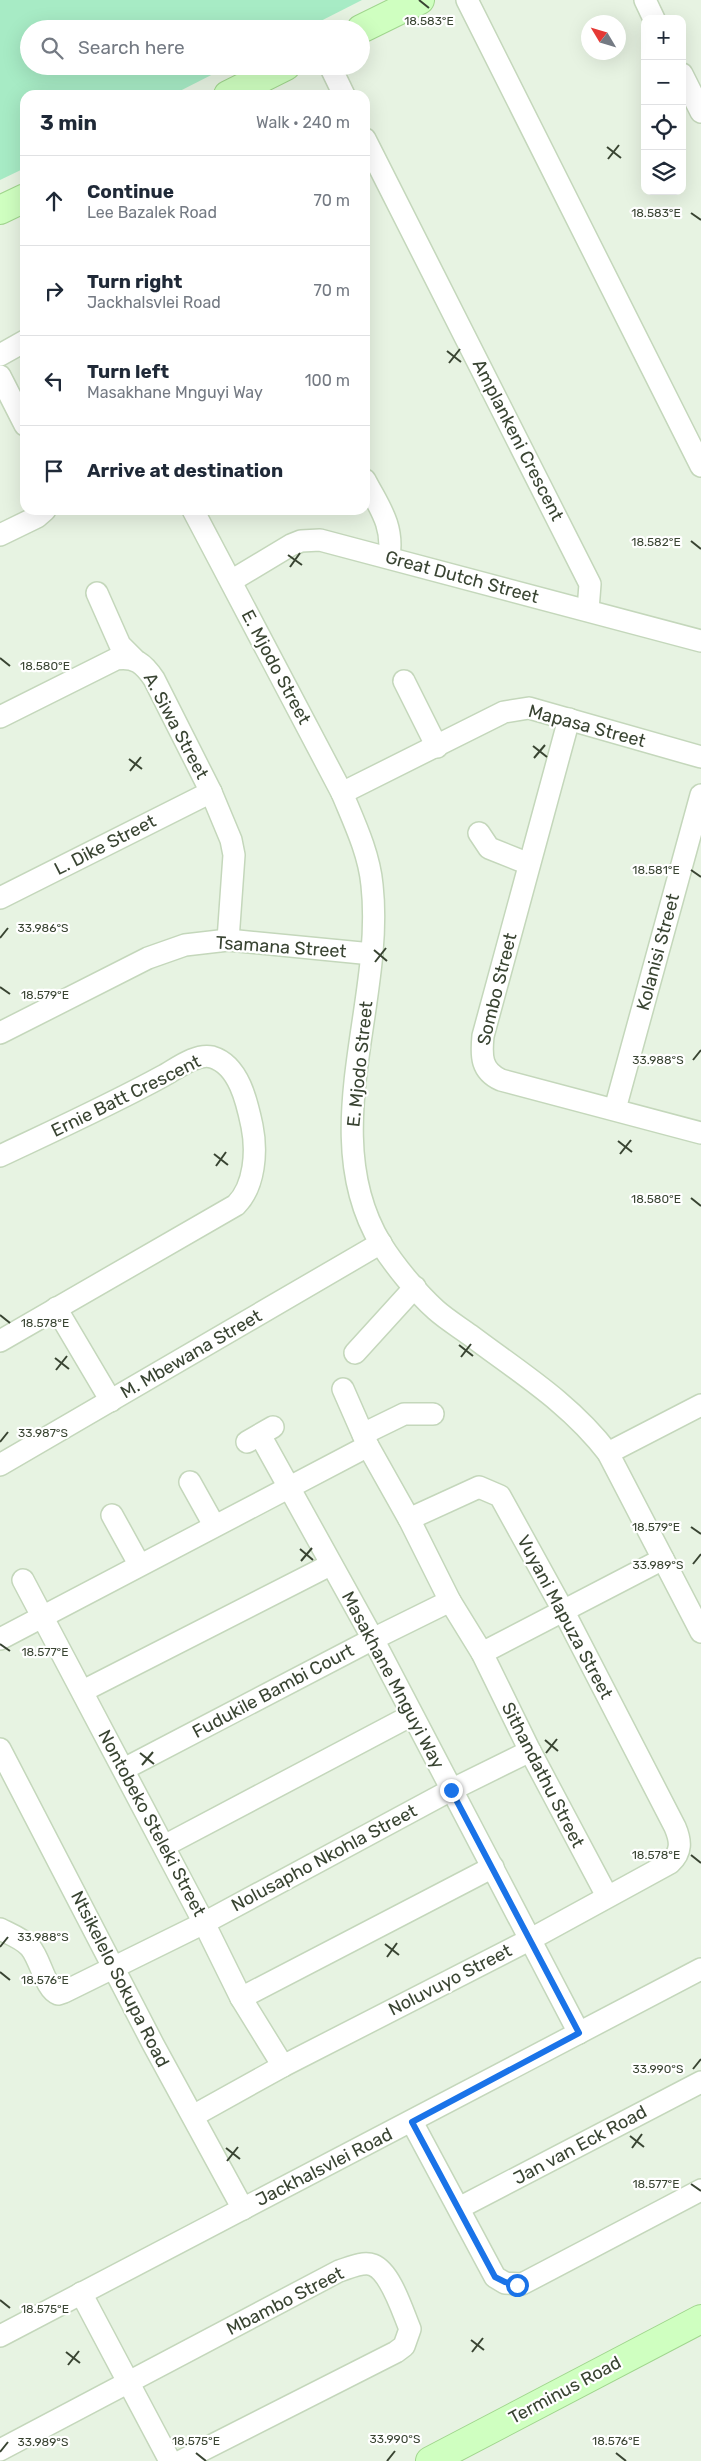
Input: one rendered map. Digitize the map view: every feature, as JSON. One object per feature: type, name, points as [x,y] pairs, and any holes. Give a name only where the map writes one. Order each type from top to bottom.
[{"type":"street","points":[[370,25],[420,0]]},
{"type":"street","points":[[467,0],[701,466]]},
{"type":"street","points":[[645,0],[652,15]]},
{"type":"street","points":[[238,90],[268,75]]},
{"type":"street","points":[[334,75],[342,90]]},
{"type":"street","points":[[686,82],[701,112]]},
{"type":"street","name":"Amplankeni Crescent","points":[[370,149],[590,584],[588,610]]},
{"type":"street","points":[[0,210],[20,200]]},
{"type":"street","points":[[0,355],[20,345]]},
{"type":"street","points":[[0,376],[20,415]]},
{"type":"street","points":[[370,490],[390,528],[392,541],[389,557]]},
{"type":"street","points":[[0,535],[39,515]]},
{"type":"street","name":"E. Mjodo Street","points":[[196,515],[342,793],[359,834],[370,871],[374,915],[372,954],[357,1066],[352,1134],[355,1166],[361,1195],[381,1243],[436,1310],[559,1400],[590,1430],[608,1453],[701,1632]]},
{"type":"street","name":"Great Dutch Street","points":[[231,581],[290,544],[301,541],[320,540],[701,641]]},
{"type":"street","points":[[97,593],[120,645],[134,659]]},
{"type":"street","name":"A. Siwa Street","points":[[0,717],[107,663],[124,658],[134,659],[145,668],[154,679],[228,830],[234,856],[228,940]]},
{"type":"street","points":[[404,681],[437,747]]},
{"type":"street","name":"Mapasa Street","points":[[342,793],[504,712],[516,708],[529,708],[701,757]]},
{"type":"street","name":"Sombo Street","points":[[570,719],[483,1036],[481,1058],[489,1072],[501,1080],[701,1133]]},
{"type":"street","name":"L. Dike Street","points":[[0,898],[211,792]]},
{"type":"street","name":"Kolanisi Street","points":[[615,1109],[701,795]]},
{"type":"street","points":[[479,833],[489,848],[529,864]]},
{"type":"street","name":"Tsamana Street","points":[[0,1033],[165,951],[185,945],[228,940],[372,954]]},
{"type":"street","name":"Ernie Batt Crescent","points":[[0,1156],[137,1090],[199,1057],[210,1056],[224,1063],[240,1085],[249,1111],[254,1142],[250,1182],[240,1201],[212,1220],[0,1341]]},
{"type":"street","name":"M. Mbewana Street","points":[[0,1465],[381,1243]]},
{"type":"street","points":[[355,1354],[415,1286]]},
{"type":"street","points":[[56,1308],[111,1401]]},
{"type":"street","name":"Sithandathu Street","points":[[342,1390],[365,1440],[409,1519],[450,1601],[482,1653],[530,1751],[606,1896]]},
{"type":"street","points":[[608,1453],[701,1405]]},
{"type":"street","points":[[0,1639],[139,1564],[288,1488],[404,1414],[433,1414]]},
{"type":"street","name":"Masakhane Mnguyi Way","points":[[260,1435],[330,1565],[373,1639],[579,2033]]},
{"type":"street","points":[[190,1481],[214,1525]]},
{"type":"street","name":"Vuyani Mapuza Street","points":[[409,1519],[479,1487],[490,1490],[500,1496],[564,1612],[675,1827]]},
{"type":"street","points":[[112,1515],[139,1564]]},
{"type":"street","points":[[482,1653],[564,1612],[663,1558]]},
{"type":"street","points":[[83,1691],[330,1565]]},
{"type":"street","name":"Nontobeko Steleki Street","points":[[23,1580],[124,1769],[241,1998],[282,2066]]},
{"type":"street","name":"Fudukile Bambi Court","points":[[124,1769],[450,1601]]},
{"type":"street","points":[[164,1846],[412,1715]]},
{"type":"street","name":"Ntsikelelo Sokupa Road","points":[[0,1749],[192,2116],[243,2209]]},
{"type":"street","name":"Nolusapho Nkohla Street","points":[[0,1929],[31,1948],[44,1971],[50,1989],[58,1994],[64,1992],[116,1969],[451,1790],[530,1751]]},
{"type":"street","name":"Noluvuyo Street","points":[[192,2116],[282,2066],[531,1939],[606,1896],[670,1863],[676,1858],[680,1845],[675,1827]]},
{"type":"street","points":[[241,1998],[493,1868]]},
{"type":"street","name":"Jackhalsvlei Road","points":[[0,2336],[412,2122],[701,1969]]},
{"type":"street","name":"Jan van Eck Road","points":[[459,2208],[701,2082]]},
{"type":"street","points":[[412,2122],[495,2277],[517,2285],[701,2190]]},
{"type":"street","name":"Mbambo Street","points":[[0,2450],[339,2271],[361,2264],[373,2265],[387,2276],[410,2329],[404,2346],[396,2352],[181,2461]]},
{"type":"street","points":[[81,2293],[170,2461]]},
{"type":"street","name":"Terminus Road","points":[[430,2461],[701,2319]]},
{"type":"green space","points":[[0,0],[362,0],[323,20],[20,20],[20,75],[211,75],[182,90],[20,90],[20,170],[0,180]]},
{"type":"route","points":[[451,1790],[579,2033],[412,2122],[495,2277],[517,2285]]}]
